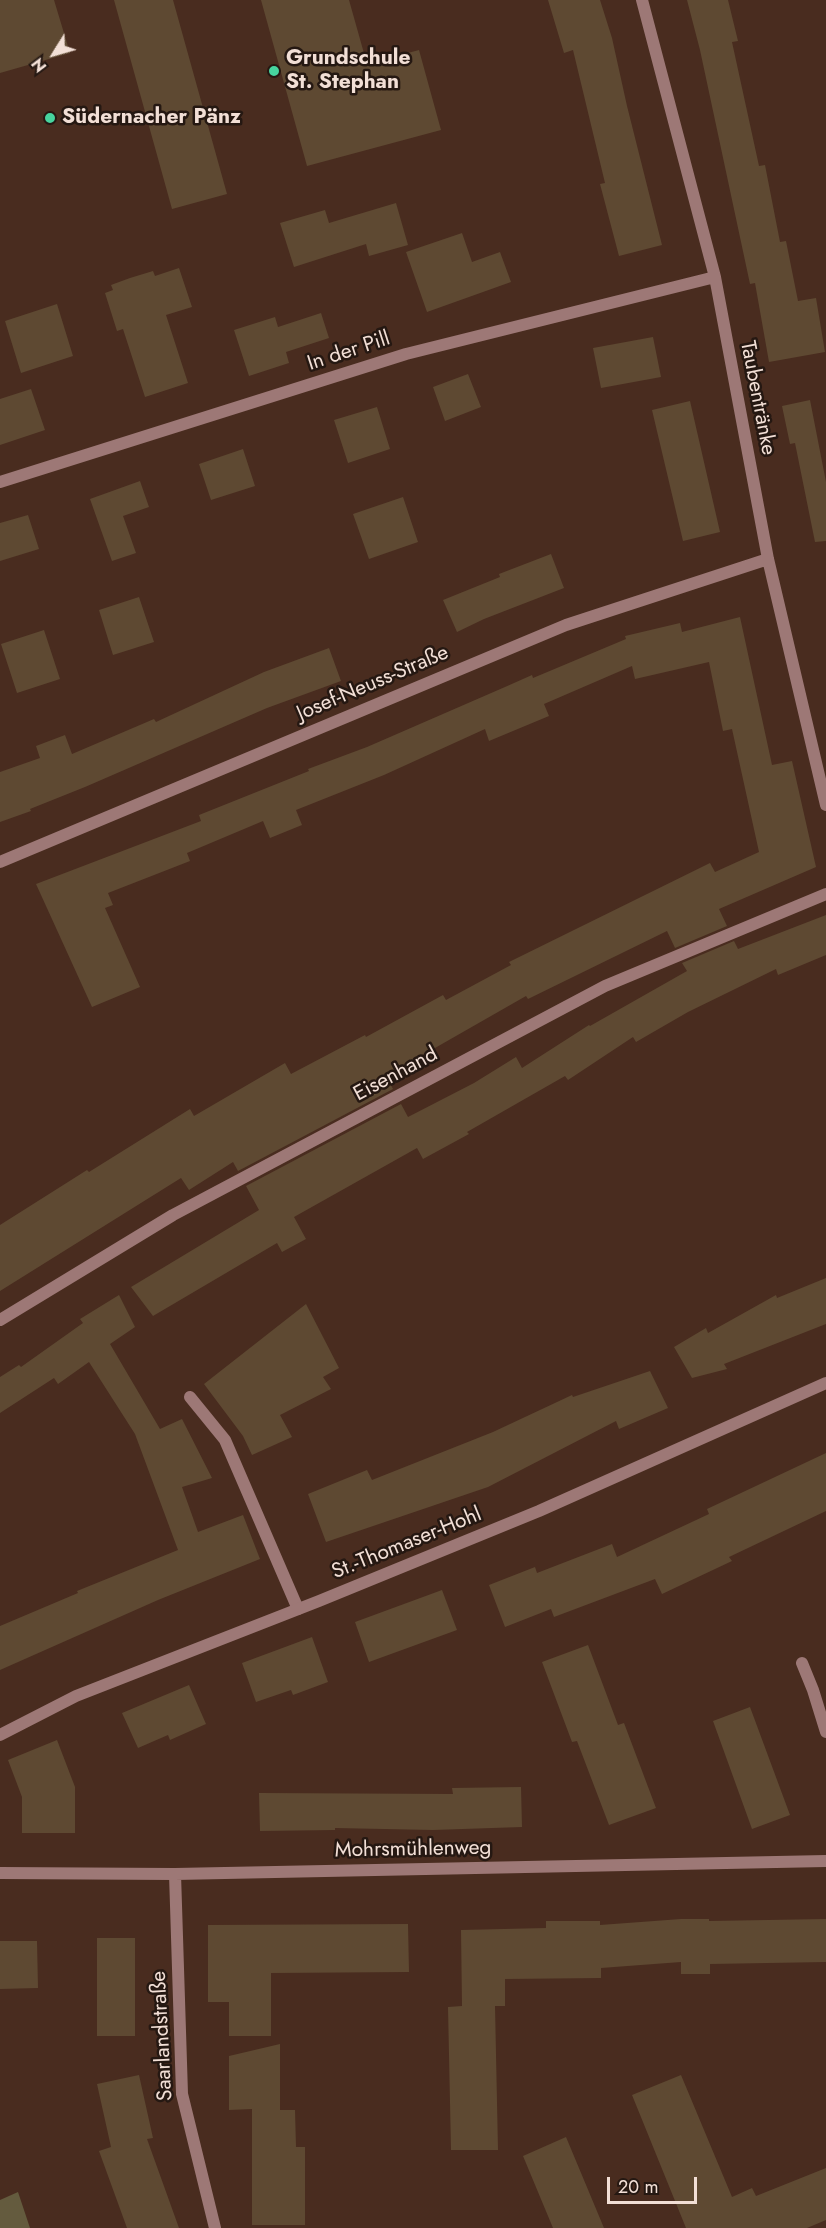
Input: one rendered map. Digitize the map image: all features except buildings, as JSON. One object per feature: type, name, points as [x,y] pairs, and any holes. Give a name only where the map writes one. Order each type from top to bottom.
[{"type":"street","name":"Taubentränke","points":[[642,0],[715,277],[768,559],[826,805]]},
{"type":"street","name":"In der Pill","points":[[0,483],[406,354],[715,277]]},
{"type":"street","name":"Josef-Neuss-Straße","points":[[0,862],[566,625],[768,559]]},
{"type":"street","name":"Eisenhand","points":[[0,1320],[173,1215],[605,986],[826,894]]},
{"type":"street","name":"St.-Thomaser-Hohl","points":[[0,1735],[76,1696],[539,1511],[826,1383]]},
{"type":"street","points":[[190,1397],[225,1440],[298,1609]]},
{"type":"street","points":[[802,1664],[826,1732]]},
{"type":"street","name":"Mohrsmühlenweg","points":[[0,1873],[175,1874],[826,1861]]},
{"type":"street","name":"Saarlandstraße","points":[[175,1874],[182,2094],[215,2228]]},
{"type":"shaded area","points":[[18,2192],[30,2228],[0,2228],[0,2200]]},
{"type":"place","name":"Grundschule St. Stephan","points":[[274,71]]},
{"type":"place","name":"Südernacher Pänz","points":[[50,118]]}]
